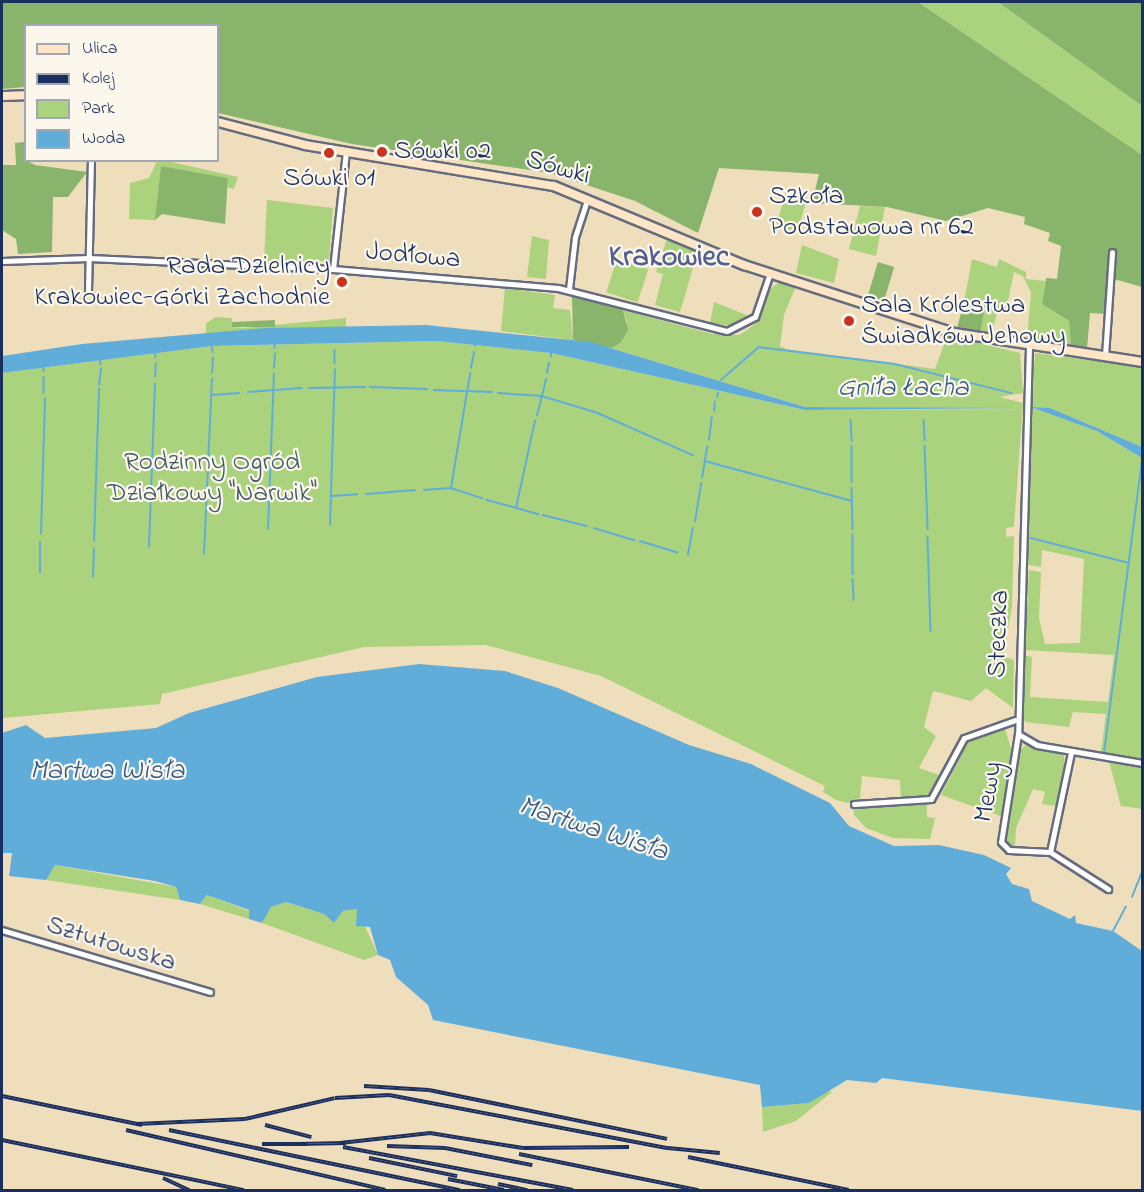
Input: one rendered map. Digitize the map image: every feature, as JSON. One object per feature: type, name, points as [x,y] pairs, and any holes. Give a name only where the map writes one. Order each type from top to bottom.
[{"type":"street","points":[[2,96],[24,95]]},
{"type":"street","name":"Sówki","points":[[219,122],[346,151],[505,174],[587,197],[770,273],[955,333],[1029,347],[1143,362]]},
{"type":"street","points":[[333,269],[346,151]]},
{"type":"street","points":[[88,290],[91,162]]},
{"type":"street","points":[[569,289],[575,237],[587,197]]},
{"type":"street","points":[[1105,356],[1112,252]]},
{"type":"street","name":"Jodłowa","points":[[2,261],[89,258],[333,269],[569,289],[734,330],[755,317],[770,273]]},
{"type":"street","name":"Steczka","points":[[1018,734],[1015,720],[1029,347]]},
{"type":"street","points":[[854,804],[931,799],[964,738],[1015,720]]},
{"type":"street","points":[[1018,734],[1037,745],[1143,763]]},
{"type":"street","name":"Mewy","points":[[1018,734],[1002,845],[1012,851],[1050,852]]},
{"type":"street","points":[[1071,752],[1050,852],[1108,889]]},
{"type":"street","name":"Sztutowska","points":[[2,930],[210,992]]},
{"type":"green space","points":[[2,2],[918,2],[1142,155],[1142,287],[1107,277],[1106,314],[1090,313],[1087,349],[1071,347],[1069,321],[1042,304],[1046,278],[1057,279],[1061,246],[1048,241],[1050,233],[1024,224],[1025,217],[988,208],[946,221],[887,207],[812,203],[819,174],[719,168],[698,233],[635,201],[550,173],[352,144],[219,113],[219,24],[24,24],[24,87],[2,89]]},
{"type":"green space","points":[[918,2],[998,2],[1142,106],[1142,155]]},
{"type":"green space","points":[[998,2],[1142,2],[1142,106],[1038,31]]},
{"type":"green space","points":[[24,142],[24,162],[87,172],[68,197],[53,197],[52,252],[18,254],[16,239],[2,230],[2,165],[16,165],[15,143]]},
{"type":"green space","points":[[157,162],[171,162],[238,177],[234,189],[228,188],[228,178],[161,166],[156,220],[129,219],[130,183],[149,178]]},
{"type":"green space","points":[[161,166],[228,178],[225,224],[162,214],[155,220]]},
{"type":"green space","points":[[786,192],[807,198],[797,234],[776,228]]},
{"type":"green space","points":[[267,200],[333,208],[329,261],[264,261]]},
{"type":"green space","points":[[860,206],[885,207],[876,256],[849,249]]},
{"type":"green space","points":[[532,236],[549,240],[546,279],[527,277]]},
{"type":"green space","points":[[667,239],[698,251],[680,312],[655,305],[663,274],[656,272]]},
{"type":"green space","points":[[802,245],[839,259],[834,283],[796,273]]},
{"type":"green space","points":[[617,259],[648,269],[638,302],[606,292]]},
{"type":"green space","points":[[972,259],[997,267],[999,259],[1026,272],[1026,279],[1045,281],[1042,304],[1069,321],[1071,347],[1027,341],[1031,292],[1023,276],[1014,272],[1006,310],[998,309],[991,337],[980,334],[985,306],[964,302]]},
{"type":"green space","points":[[878,262],[894,267],[884,300],[868,295]]},
{"type":"green space","name":"Rodzinny Ogród Działkowy \"Narwik\"","points":[[780,282],[796,286],[784,315],[780,346],[786,349],[935,369],[947,336],[956,343],[961,339],[1020,353],[1023,393],[1000,397],[1023,403],[1014,527],[1006,528],[1006,537],[1014,536],[1012,607],[1003,656],[1014,660],[1013,708],[986,688],[971,701],[933,691],[924,727],[936,736],[919,768],[942,776],[931,794],[901,800],[900,780],[862,776],[860,798],[848,803],[836,800],[823,792],[825,786],[601,676],[486,645],[364,647],[162,694],[160,704],[2,718],[2,373],[212,346],[437,341],[551,353],[805,410],[1019,409],[805,407],[612,348],[627,322],[623,310],[712,334],[740,335],[758,322],[771,288]]},
{"type":"green space","points":[[505,288],[555,295],[553,308],[570,310],[573,340],[501,331]]},
{"type":"green space","points":[[572,296],[623,310],[628,330],[621,342],[612,348],[573,340]]},
{"type":"green space","points":[[714,302],[749,316],[733,326],[710,323]]},
{"type":"green space","points":[[964,302],[985,306],[980,334],[957,328]]},
{"type":"green space","points":[[216,317],[232,318],[232,327],[243,328],[346,318],[346,327],[206,333],[206,323]]},
{"type":"green space","points":[[275,320],[275,327],[232,327],[232,322]]},
{"type":"green space","points":[[1035,353],[1142,367],[1142,447],[1050,408],[1032,408],[1049,410],[1097,431],[1142,458],[1142,759],[1101,752],[1106,714],[1073,712],[1069,727],[1025,722],[1022,714],[1024,655],[1032,657],[1030,697],[1108,702],[1114,655],[1025,650],[1029,570],[1041,572],[1039,618],[1045,644],[1080,643],[1084,559],[1042,550],[1041,567],[1023,564]]},
{"type":"green space","points":[[1005,729],[1013,754],[1003,817],[941,795],[970,738]]},
{"type":"green space","points":[[1026,745],[1064,754],[1065,780],[1057,806],[1042,804],[1045,792],[1033,789],[1016,828],[1015,848],[1007,847],[1004,834],[1019,751]]},
{"type":"green space","points":[[1109,761],[1142,765],[1142,809],[1121,806]]},
{"type":"green space","points":[[860,802],[927,802],[927,817],[935,818],[930,839],[893,838],[866,828],[854,815],[853,807]]},
{"type":"green space","points":[[54,865],[176,887],[180,900],[46,880]]},
{"type":"green space","points":[[207,895],[249,911],[249,919],[200,904]]},
{"type":"green space","points":[[286,902],[324,914],[334,923],[343,911],[357,909],[378,955],[364,960],[262,923],[270,907]]},
{"type":"green space","points":[[826,1090],[832,1092],[796,1121],[763,1132],[762,1107],[809,1103]]},
{"type":"water","name":"Gniła Łacha","points":[[426,325],[591,342],[805,407],[1019,408],[805,410],[551,353],[437,341],[212,346],[2,373],[2,356],[82,344],[266,328]]},
{"type":"water","name":"Gniła Łacha","points":[[1031,407],[1050,408],[1142,447],[1142,458],[1097,431]]},
{"type":"water","name":"Martwa Wisła","points":[[419,664],[505,671],[558,688],[689,745],[751,764],[830,803],[849,826],[894,846],[939,845],[984,855],[1011,868],[1006,874],[1012,884],[1029,889],[1032,901],[1070,919],[1075,915],[1076,923],[1113,931],[1142,951],[1142,1111],[882,1078],[876,1083],[847,1080],[809,1103],[762,1107],[760,1085],[433,1020],[428,1005],[396,977],[390,960],[378,955],[370,927],[356,926],[357,909],[343,911],[334,923],[324,914],[286,902],[271,907],[262,923],[249,919],[249,910],[207,895],[200,904],[180,900],[176,887],[155,881],[55,865],[46,880],[9,876],[12,853],[2,853],[2,733],[26,725],[45,738],[156,728],[189,713],[317,677]]},
{"type":"waterway","points":[[275,343],[275,348]]},
{"type":"waterway","points":[[212,346],[213,352]]},
{"type":"waterway","points":[[721,380],[759,347],[895,364],[1011,393]]},
{"type":"waterway","points":[[335,350],[335,363]]},
{"type":"waterway","points":[[155,352],[156,357]]},
{"type":"waterway","points":[[471,368],[474,352]]},
{"type":"waterway","points":[[274,368],[275,354]]},
{"type":"waterway","points":[[100,358],[101,364]]},
{"type":"waterway","points":[[212,373],[213,358]]},
{"type":"waterway","points":[[547,373],[549,363]]},
{"type":"waterway","points":[[155,377],[156,364]]},
{"type":"waterway","points":[[44,365],[44,371]]},
{"type":"waterway","points":[[99,385],[101,369]]},
{"type":"waterway","points":[[330,525],[335,370]]},
{"type":"waterway","points":[[268,529],[274,374]]},
{"type":"waterway","points":[[424,490],[451,488],[470,374]]},
{"type":"waterway","points":[[44,377],[44,393]]},
{"type":"waterway","points":[[204,554],[212,379]]},
{"type":"waterway","points":[[537,416],[546,379]]},
{"type":"waterway","points":[[149,547],[155,384]]},
{"type":"waterway","points":[[309,388],[365,387]]},
{"type":"waterway","points":[[370,387],[427,389]]},
{"type":"waterway","points":[[248,392],[302,388]]},
{"type":"waterway","points":[[94,541],[99,389]]},
{"type":"waterway","points":[[434,390],[492,392]]},
{"type":"waterway","points":[[212,395],[239,393]]},
{"type":"waterway","points":[[498,393],[542,396],[598,413],[693,455]]},
{"type":"waterway","points":[[717,397],[718,393]]},
{"type":"waterway","points":[[41,534],[45,399]]},
{"type":"waterway","points":[[714,411],[715,402]]},
{"type":"waterway","points":[[709,440],[712,417]]},
{"type":"waterway","points":[[851,420],[852,441]]},
{"type":"waterway","points":[[924,420],[925,440]]},
{"type":"waterway","points":[[487,500],[516,508],[535,421]]},
{"type":"waterway","points":[[708,446],[705,461],[852,501]]},
{"type":"waterway","points":[[852,446],[852,482]]},
{"type":"waterway","points":[[925,446],[928,529]]},
{"type":"waterway","points":[[702,478],[705,461]]},
{"type":"waterway","points":[[1104,753],[1142,461]]},
{"type":"waterway","points":[[695,522],[701,483]]},
{"type":"waterway","points":[[451,488],[482,498]]},
{"type":"waterway","points":[[852,488],[853,529]]},
{"type":"waterway","points":[[366,494],[415,490]]},
{"type":"waterway","points":[[331,496],[357,494]]},
{"type":"waterway","points":[[517,508],[538,514]]},
{"type":"waterway","points":[[543,515],[587,526]]},
{"type":"waterway","points":[[594,528],[634,540]]},
{"type":"waterway","points":[[688,555],[693,528]]},
{"type":"waterway","points":[[853,534],[853,574]]},
{"type":"waterway","points":[[928,537],[931,631]]},
{"type":"waterway","points":[[1031,538],[1129,563]]},
{"type":"waterway","points":[[640,541],[677,552]]},
{"type":"waterway","points":[[40,543],[40,573]]},
{"type":"waterway","points":[[93,577],[94,549]]},
{"type":"waterway","points":[[853,579],[854,600]]},
{"type":"waterway","name":"Gniła Łacha","points":[[1132,897],[1142,872]]},
{"type":"waterway","name":"Gniła Łacha","points":[[1113,931],[1126,907]]},
{"type":"railway","points":[[364,1086],[429,1090],[667,1139]]},
{"type":"railway","points":[[136,1124],[245,1119],[335,1098],[389,1095],[668,1148],[720,1153]]},
{"type":"railway","points":[[2,1096],[142,1125]]},
{"type":"railway","points":[[265,1125],[311,1137]]},
{"type":"railway","points":[[126,1130],[385,1190]]},
{"type":"railway","points":[[169,1130],[460,1190]]},
{"type":"railway","points":[[340,1143],[430,1133],[523,1148],[629,1147]]},
{"type":"railway","points":[[2,1140],[244,1190]]},
{"type":"railway","points":[[298,1144],[346,1143]]},
{"type":"railway","points":[[262,1144],[307,1144]]},
{"type":"railway","points":[[387,1146],[445,1148],[532,1165]]},
{"type":"railway","points":[[343,1147],[573,1190]]},
{"type":"railway","points":[[519,1154],[698,1190]]},
{"type":"railway","points":[[688,1157],[849,1190]]},
{"type":"railway","points":[[369,1158],[457,1176]]},
{"type":"railway","points":[[163,1178],[189,1190]]},
{"type":"railway","points":[[448,1179],[504,1190]]},
{"type":"railway","points":[[498,1184],[527,1190]]},
{"type":"place","name":"Sówki 02","points":[[382,152]]},
{"type":"place","name":"Sówki 01","points":[[329,153]]},
{"type":"place","name":"Szkoła Podstawowa nr 62","points":[[757,212]]},
{"type":"place","name":"Rada Dzielnicy Krakowiec-Górki Zachodnie","points":[[342,282]]},
{"type":"place","name":"Sala Królestwa Świadków Jehowy","points":[[849,321]]},
{"type":"district","name":"Krakowiec","points":[[669,258]]}]
